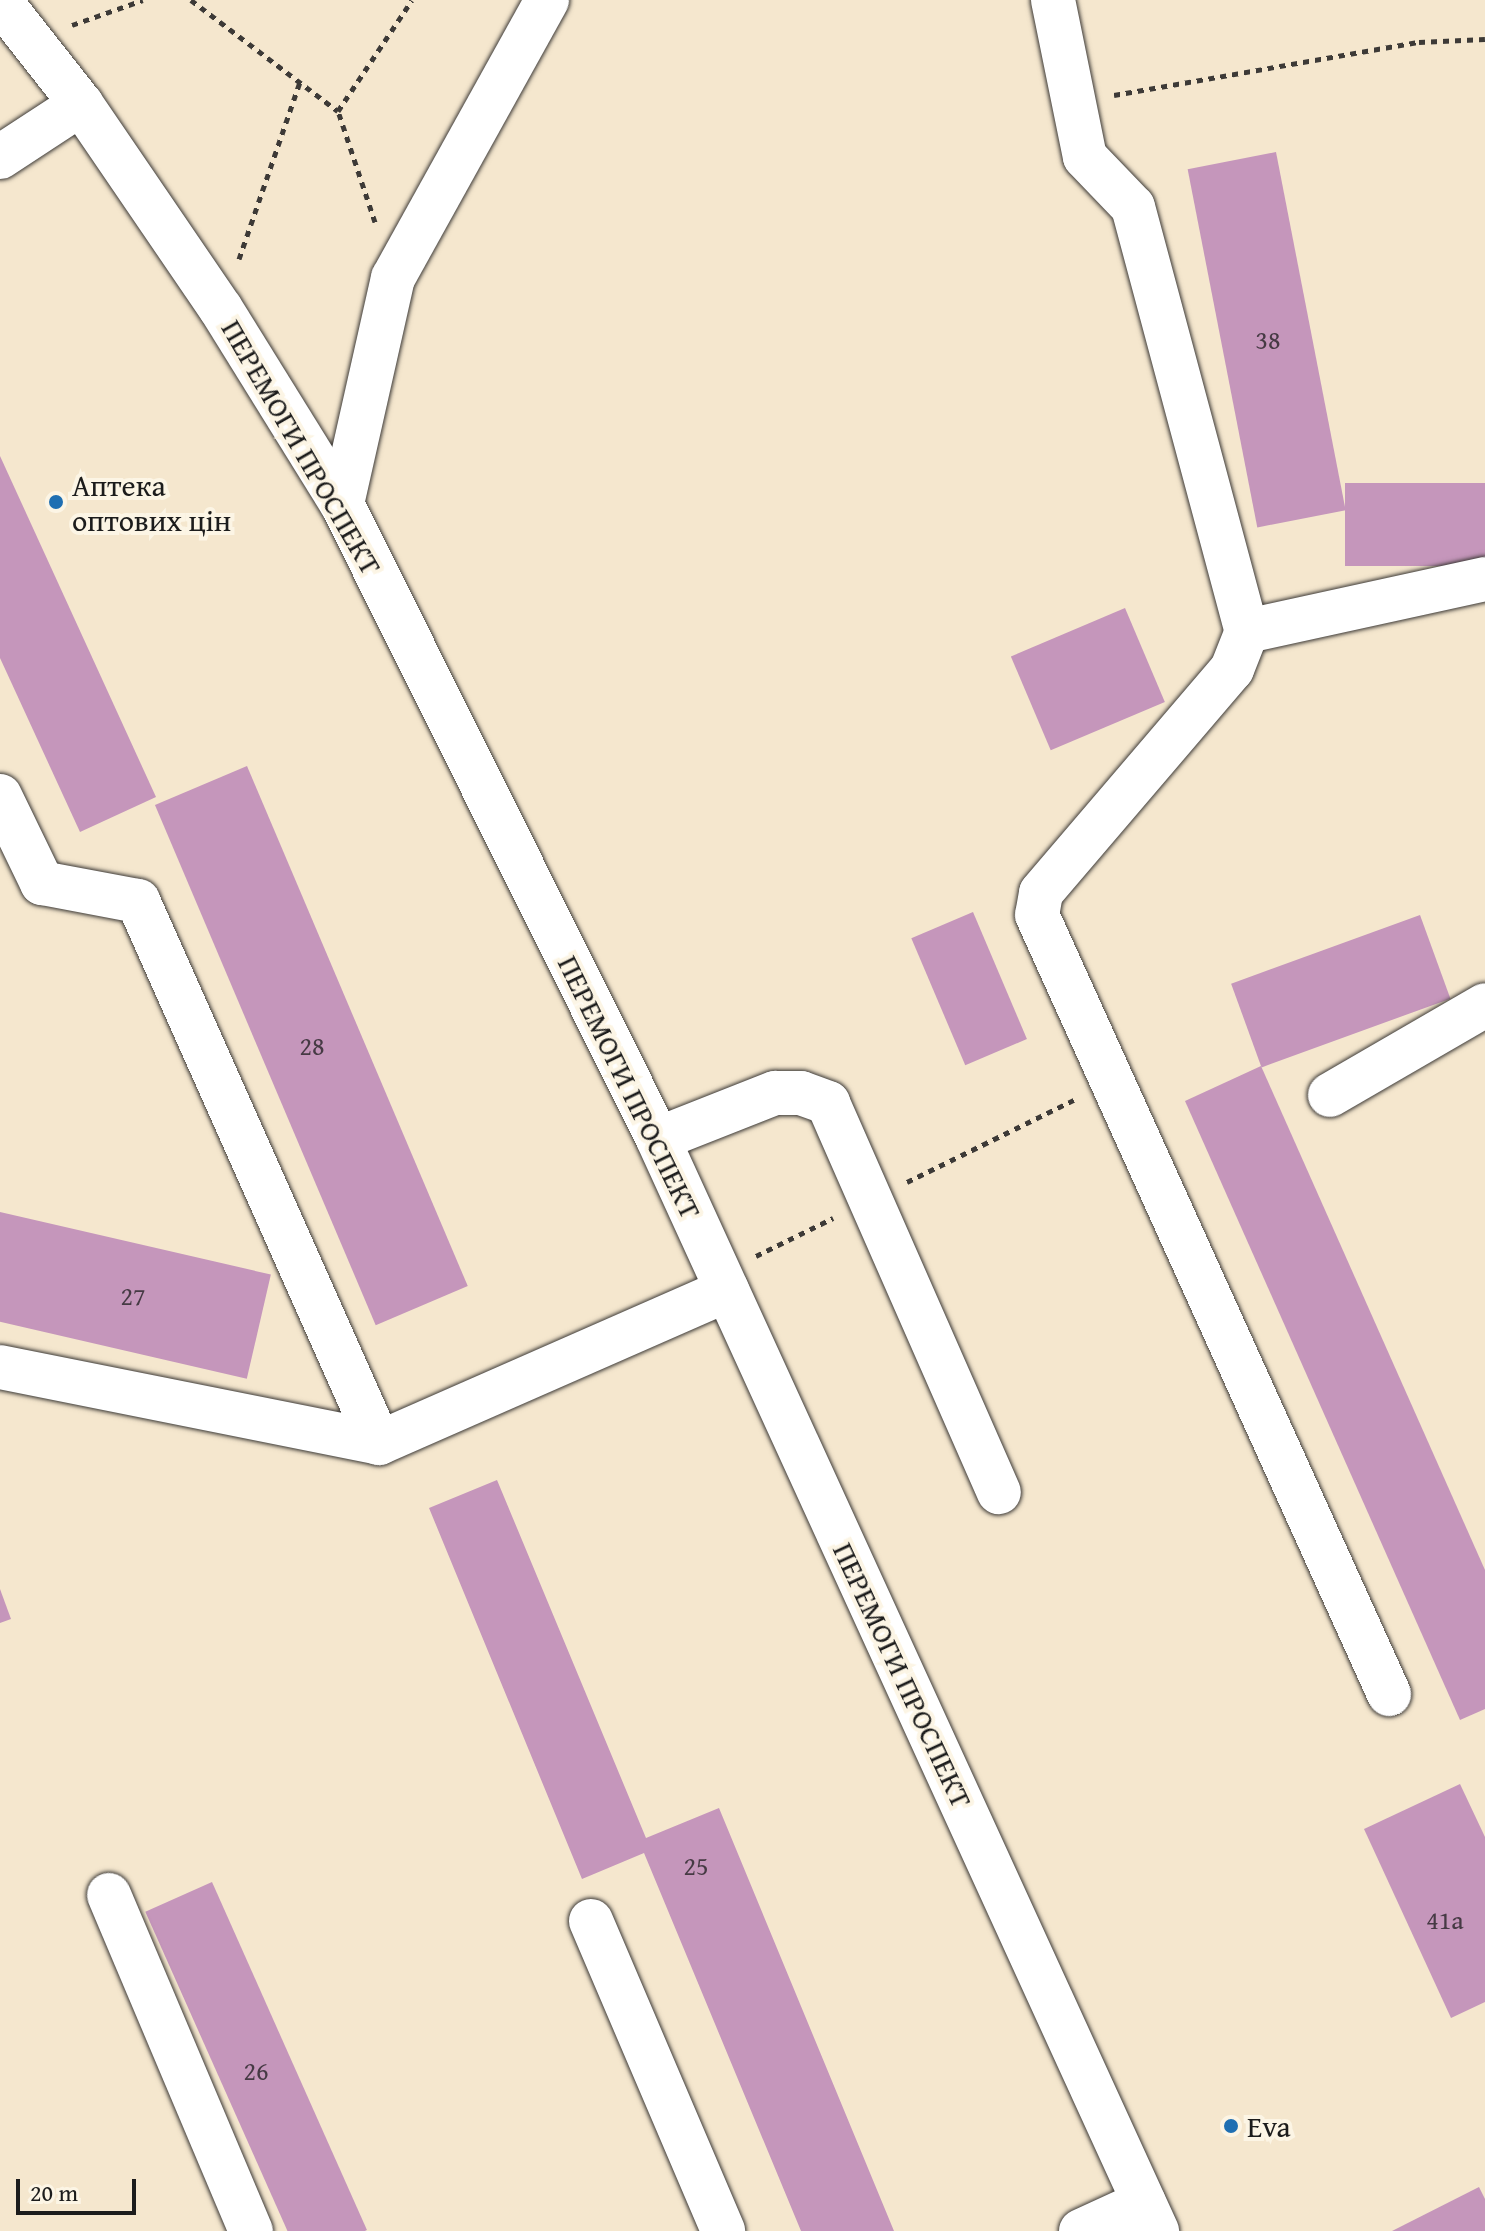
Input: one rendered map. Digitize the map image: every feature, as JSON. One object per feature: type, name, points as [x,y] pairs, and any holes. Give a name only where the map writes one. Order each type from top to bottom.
[{"type":"street","points":[[342,504],[393,278],[547,0]]},
{"type":"street","points":[[1053,0],[1085,157],[1133,207],[1247,631],[1232,669],[1041,893],[1037,915],[1041,934],[1389,1694]]},
{"type":"street","name":"ПЕРЕМОГИ ПРОСПЕКТ","points":[[0,1],[34,39],[81,104],[221,309],[342,504],[658,1139],[1151,2217]]},
{"type":"street","points":[[0,157],[81,104]]},
{"type":"street","points":[[1247,631],[1485,579]]},
{"type":"street","points":[[0,796],[42,883],[138,901],[379,1443]]},
{"type":"street","points":[[1330,1095],[1485,1005]]},
{"type":"street","points":[[658,1139],[775,1093],[801,1093],[828,1103],[999,1492]]},
{"type":"street","points":[[0,1367],[379,1443],[723,1282]]},
{"type":"street","points":[[109,1895],[251,2231]]},
{"type":"street","points":[[591,1921],[723,2231]]},
{"type":"street","points":[[1081,2231],[1151,2217]]},
{"type":"path","points":[[34,39],[143,0]]},
{"type":"path","points":[[191,0],[338,111],[393,278]]},
{"type":"path","points":[[338,111],[412,0]]},
{"type":"path","points":[[1074,102],[1419,42],[1485,39]]},
{"type":"path","points":[[221,309],[300,82]]},
{"type":"path","points":[[723,1282],[871,1200],[1110,1083]]},
{"type":"building","points":[[1276,152],[1346,510],[1257,527],[1188,169]]},
{"type":"building","points":[[0,456],[156,797],[80,832],[0,658]]},
{"type":"building","points":[[1345,483],[1485,483],[1485,566],[1345,566]]},
{"type":"building","points":[[1125,608],[1165,702],[1051,750],[1011,656]]},
{"type":"building","points":[[247,766],[468,1286],[376,1325],[155,805]]},
{"type":"building","points":[[973,912],[1027,1039],[965,1065],[911,938]]},
{"type":"building","points":[[1420,915],[1450,999],[1262,1067],[1231,984]]},
{"type":"building","points":[[1261,1066],[1485,1570],[1485,1709],[1460,1720],[1185,1101]]},
{"type":"building","points":[[0,1212],[271,1275],[247,1379],[0,1322]]},
{"type":"building","points":[[497,1480],[646,1838],[719,1808],[894,2231],[801,2231],[644,1853],[582,1879],[429,1508]]},
{"type":"building","points":[[0,1589],[11,1619],[0,1623]]},
{"type":"building","points":[[1460,1784],[1485,1837],[1485,2002],[1451,2018],[1364,1829]]},
{"type":"building","points":[[212,1882],[367,2230],[287,2231],[145,1912]]},
{"type":"building","points":[[1479,2187],[1485,2199],[1485,2231],[1392,2231]]},
{"type":"place","name":"Аптека оптових цін","points":[[56,502]]},
{"type":"place","name":"Eva","points":[[1231,2126]]}]
